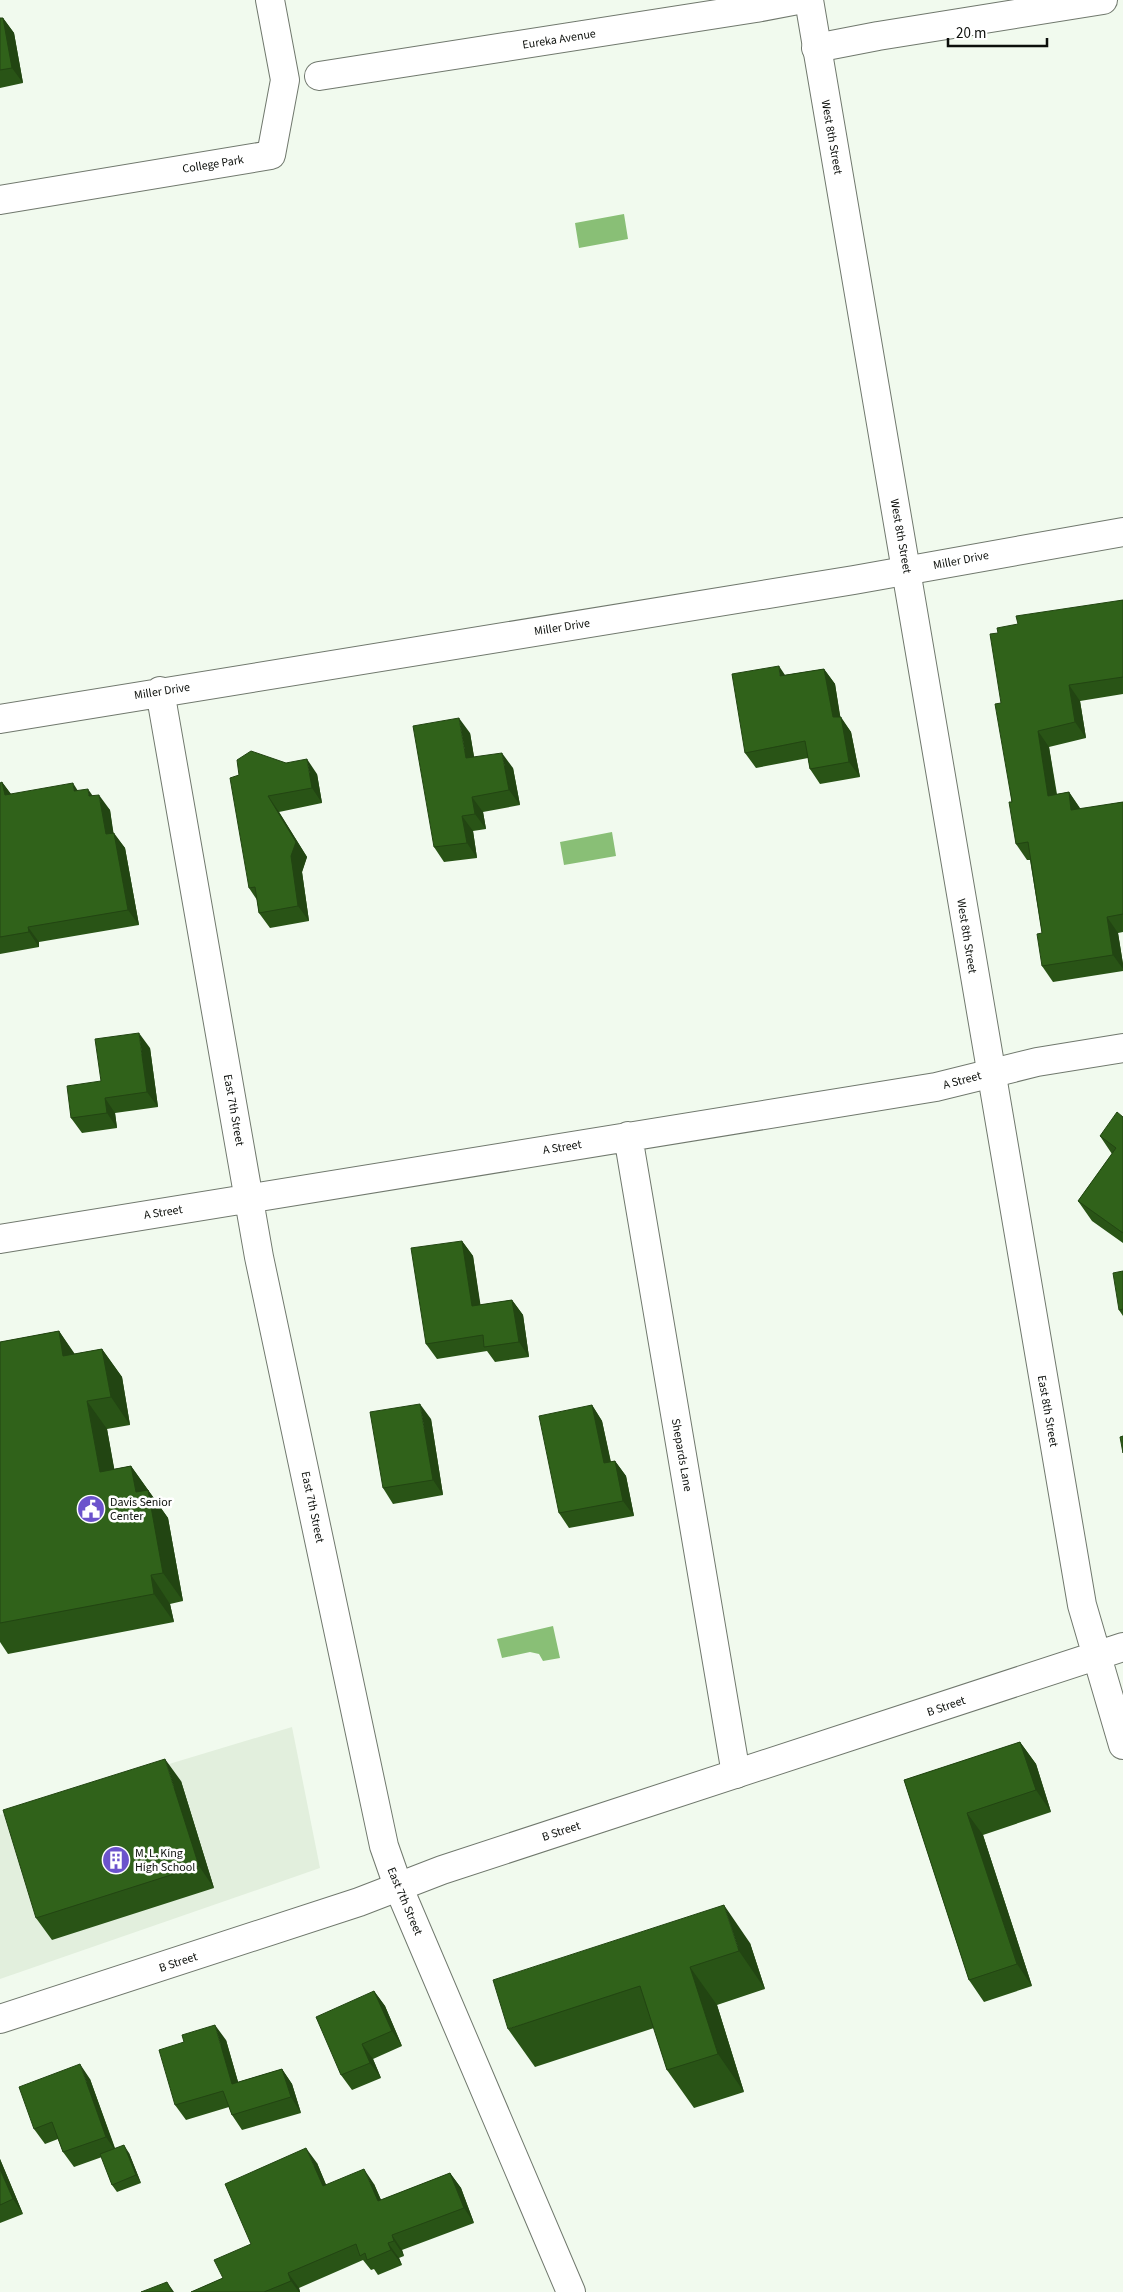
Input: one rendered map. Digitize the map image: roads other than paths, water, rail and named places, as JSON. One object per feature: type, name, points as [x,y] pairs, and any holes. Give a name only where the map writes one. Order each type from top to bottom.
[{"type":"street","name":"College Park","points":[[0,200],[271,155],[285,80],[270,0]]},
{"type":"street","name":"Eureka Avenue","points":[[319,76],[798,0]]},
{"type":"street","name":"West 8th Street","points":[[809,0],[907,570],[990,1073]]},
{"type":"street","points":[[816,48],[878,36],[1103,0]]},
{"type":"street","name":"Miller Drive","points":[[0,719],[160,691],[907,570],[1123,532]]},
{"type":"street","name":"East 7th Street","points":[[160,691],[259,1257],[380,1828],[398,1886],[564,2290]]},
{"type":"street","name":"A Street","points":[[0,1239],[936,1087],[990,1073],[1123,1048]]},
{"type":"street","name":"East 8th Street","points":[[990,1073],[1082,1605],[1123,1746]]},
{"type":"street","name":"Shepards Lane","points":[[628,1136],[736,1774]]},
{"type":"street","name":"B Street","points":[[0,2019],[360,1902],[398,1886],[1123,1647]]},
{"type":"place","name":"Davis Senior Center","points":[[91,1509]]},
{"type":"place","name":"M. L. King High School","points":[[116,1860]]}]
